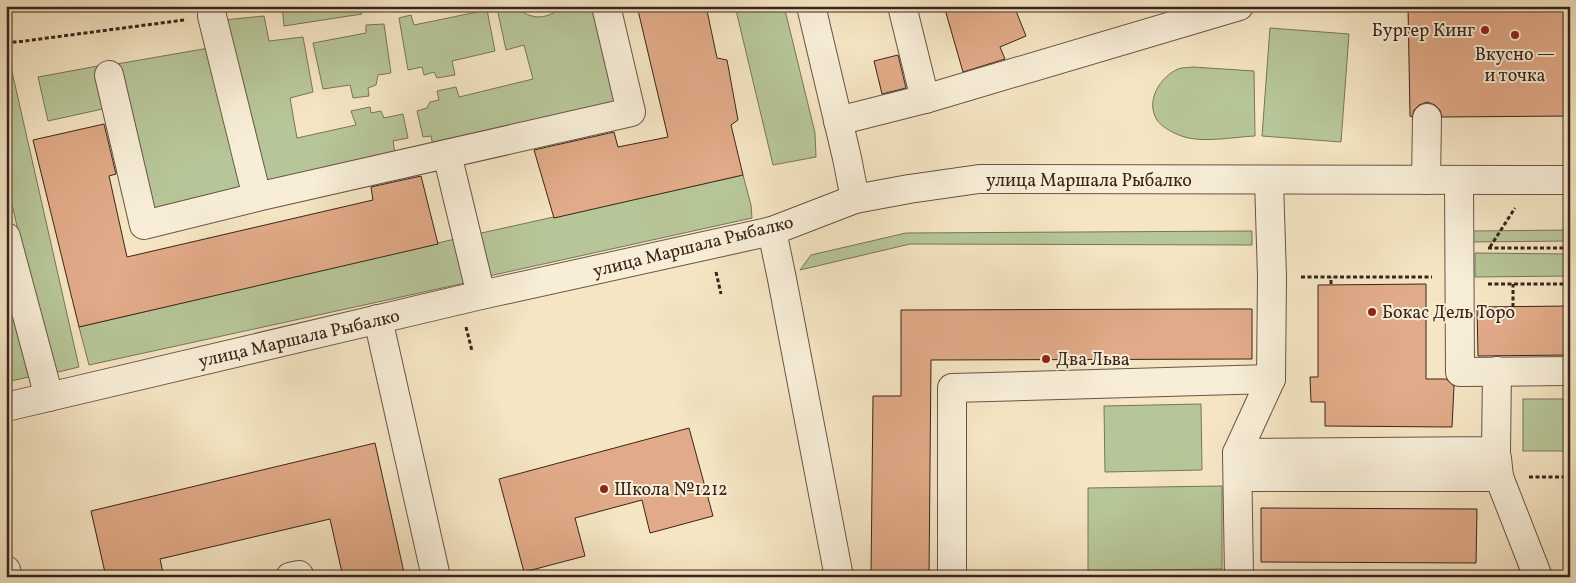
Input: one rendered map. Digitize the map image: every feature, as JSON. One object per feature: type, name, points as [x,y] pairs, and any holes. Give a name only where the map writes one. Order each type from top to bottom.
[{"type":"street","points":[[109,75],[144,225],[257,197],[632,112],[606,6]]},
{"type":"street","points":[[811,6],[855,199]]},
{"type":"street","points":[[902,6],[925,99]]},
{"type":"street","points":[[838,121],[925,99],[1239,6]]},
{"type":"street","points":[[212,11],[257,197]]},
{"type":"street","points":[[1426,180],[1427,118]]},
{"type":"street","points":[[447,154],[481,295]]},
{"type":"street","name":"улица Маршала Рыбалко","points":[[6,407],[481,295],[772,231],[855,199],[909,189],[979,179],[1570,180]]},
{"type":"street","points":[[1240,577],[1238,465],[1271,379],[1272,277],[1269,180]]},
{"type":"street","points":[[1459,181],[1460,372],[1570,371]]},
{"type":"street","points":[[772,231],[839,577]]},
{"type":"street","points":[[6,237],[49,397]]},
{"type":"street","points":[[378,319],[436,577]]},
{"type":"street","points":[[1497,371],[1498,464],[1538,577]]},
{"type":"street","points":[[952,577],[952,388],[1271,379]]},
{"type":"street","points":[[1238,465],[1498,464]]},
{"type":"street","points":[[6,570],[8,577]]},
{"type":"street","points":[[290,577],[299,574],[300,577]]},
{"type":"path","points":[[6,42],[17,42],[212,11]]},
{"type":"path","points":[[1490,248],[1515,207]]},
{"type":"path","points":[[1460,248],[1570,248]]},
{"type":"path","points":[[1272,277],[1570,284]]},
{"type":"path","points":[[1331,277],[1331,284]]},
{"type":"path","points":[[1513,284],[1513,306]]},
{"type":"path","points":[[1498,464],[1570,477]]},
{"type":"green space","points":[[6,6],[10,6],[10,31],[6,32]]},
{"type":"green space","points":[[282,6],[356,6],[362,14],[284,26]]},
{"type":"green space","points":[[516,6],[527,14],[539,17],[551,14],[563,6],[598,6],[618,91],[610,108],[433,146],[431,136],[423,137],[417,111],[427,108],[430,102],[439,100],[437,91],[456,87],[459,97],[533,79],[524,45],[506,50],[497,8]]},
{"type":"green space","points":[[735,6],[784,6],[815,133],[816,157],[773,165]]},
{"type":"green space","points":[[487,10],[495,51],[452,61],[455,75],[437,78],[434,72],[424,75],[422,67],[408,70],[399,18],[411,15],[414,25]]},
{"type":"green space","points":[[264,16],[269,41],[303,37],[313,92],[290,98],[297,138],[356,125],[351,111],[370,107],[371,113],[381,111],[384,118],[403,114],[408,138],[393,141],[395,153],[262,183],[224,20]]},
{"type":"green space","points":[[384,24],[391,73],[378,75],[376,85],[368,88],[369,96],[353,98],[350,85],[323,89],[313,43],[366,33],[366,25]]},
{"type":"green space","points":[[1270,28],[1349,34],[1341,142],[1262,136]]},
{"type":"green space","points":[[209,48],[245,187],[150,211],[117,64]]},
{"type":"green space","points":[[6,54],[8,54],[79,367],[58,372],[49,367],[6,178]]},
{"type":"green space","points":[[98,66],[107,108],[48,121],[38,77]]},
{"type":"green space","points":[[1193,67],[1254,71],[1255,136],[1216,139],[1187,138],[1166,129],[1157,120],[1153,105],[1156,90],[1160,84],[1178,69]]},
{"type":"green space","points":[[743,175],[751,205],[752,218],[489,276],[477,234]]},
{"type":"green space","points":[[1570,230],[1570,241],[1473,242],[1473,231]]},
{"type":"green space","points":[[1252,231],[1252,245],[910,244],[800,270],[811,255],[906,233]]},
{"type":"green space","points":[[455,239],[465,283],[89,365],[79,327]]},
{"type":"green space","points":[[1475,253],[1570,254],[1570,276],[1475,277]]},
{"type":"green space","points":[[6,276],[29,377],[6,382]]},
{"type":"green space","points":[[1523,399],[1570,399],[1570,451],[1523,451]]},
{"type":"green space","points":[[1201,404],[1202,470],[1105,472],[1104,406]]},
{"type":"green space","points":[[1222,486],[1222,569],[1088,571],[1088,488]]},
{"type":"building","points":[[637,6],[706,6],[717,58],[727,60],[738,120],[731,125],[743,175],[554,218],[534,150],[614,132],[618,147],[668,137]]},
{"type":"building","points":[[944,6],[1014,6],[1026,36],[1000,47],[1005,59],[963,72]]},
{"type":"building","points":[[1408,6],[1570,6],[1570,116],[1442,117],[1440,110],[1435,105],[1427,102],[1419,105],[1414,110],[1412,117],[1410,116]]},
{"type":"building","points":[[898,55],[906,88],[882,94],[874,61]]},
{"type":"building","points":[[104,124],[116,174],[109,176],[127,257],[373,200],[371,187],[421,176],[438,244],[79,327],[33,140]]},
{"type":"building","points":[[1426,284],[1426,379],[1446,379],[1454,386],[1452,427],[1325,426],[1325,402],[1311,402],[1310,377],[1318,377],[1318,285]]},
{"type":"building","points":[[1570,306],[1570,355],[1478,356],[1477,307]]},
{"type":"building","points":[[1252,309],[1252,359],[931,360],[929,577],[871,577],[873,396],[901,396],[901,310]]},
{"type":"building","name":"Школа №1212","points":[[689,428],[713,516],[650,533],[642,500],[575,518],[585,556],[524,572],[499,479]]},
{"type":"building","points":[[375,443],[405,577],[343,577],[330,519],[160,559],[164,577],[106,577],[91,511]]},
{"type":"building","points":[[1261,508],[1477,509],[1476,563],[1261,562]]},
{"type":"place","name":"Бургер Кинг","points":[[1485,30]]},
{"type":"place","name":"Вкусно — и точка","points":[[1515,35]]},
{"type":"place","name":"Бокас Дель Торо","points":[[1372,312]]},
{"type":"place","name":"Два Льва","points":[[1046,359]]},
{"type":"place","name":"Школа №1212","points":[[604,489]]}]
